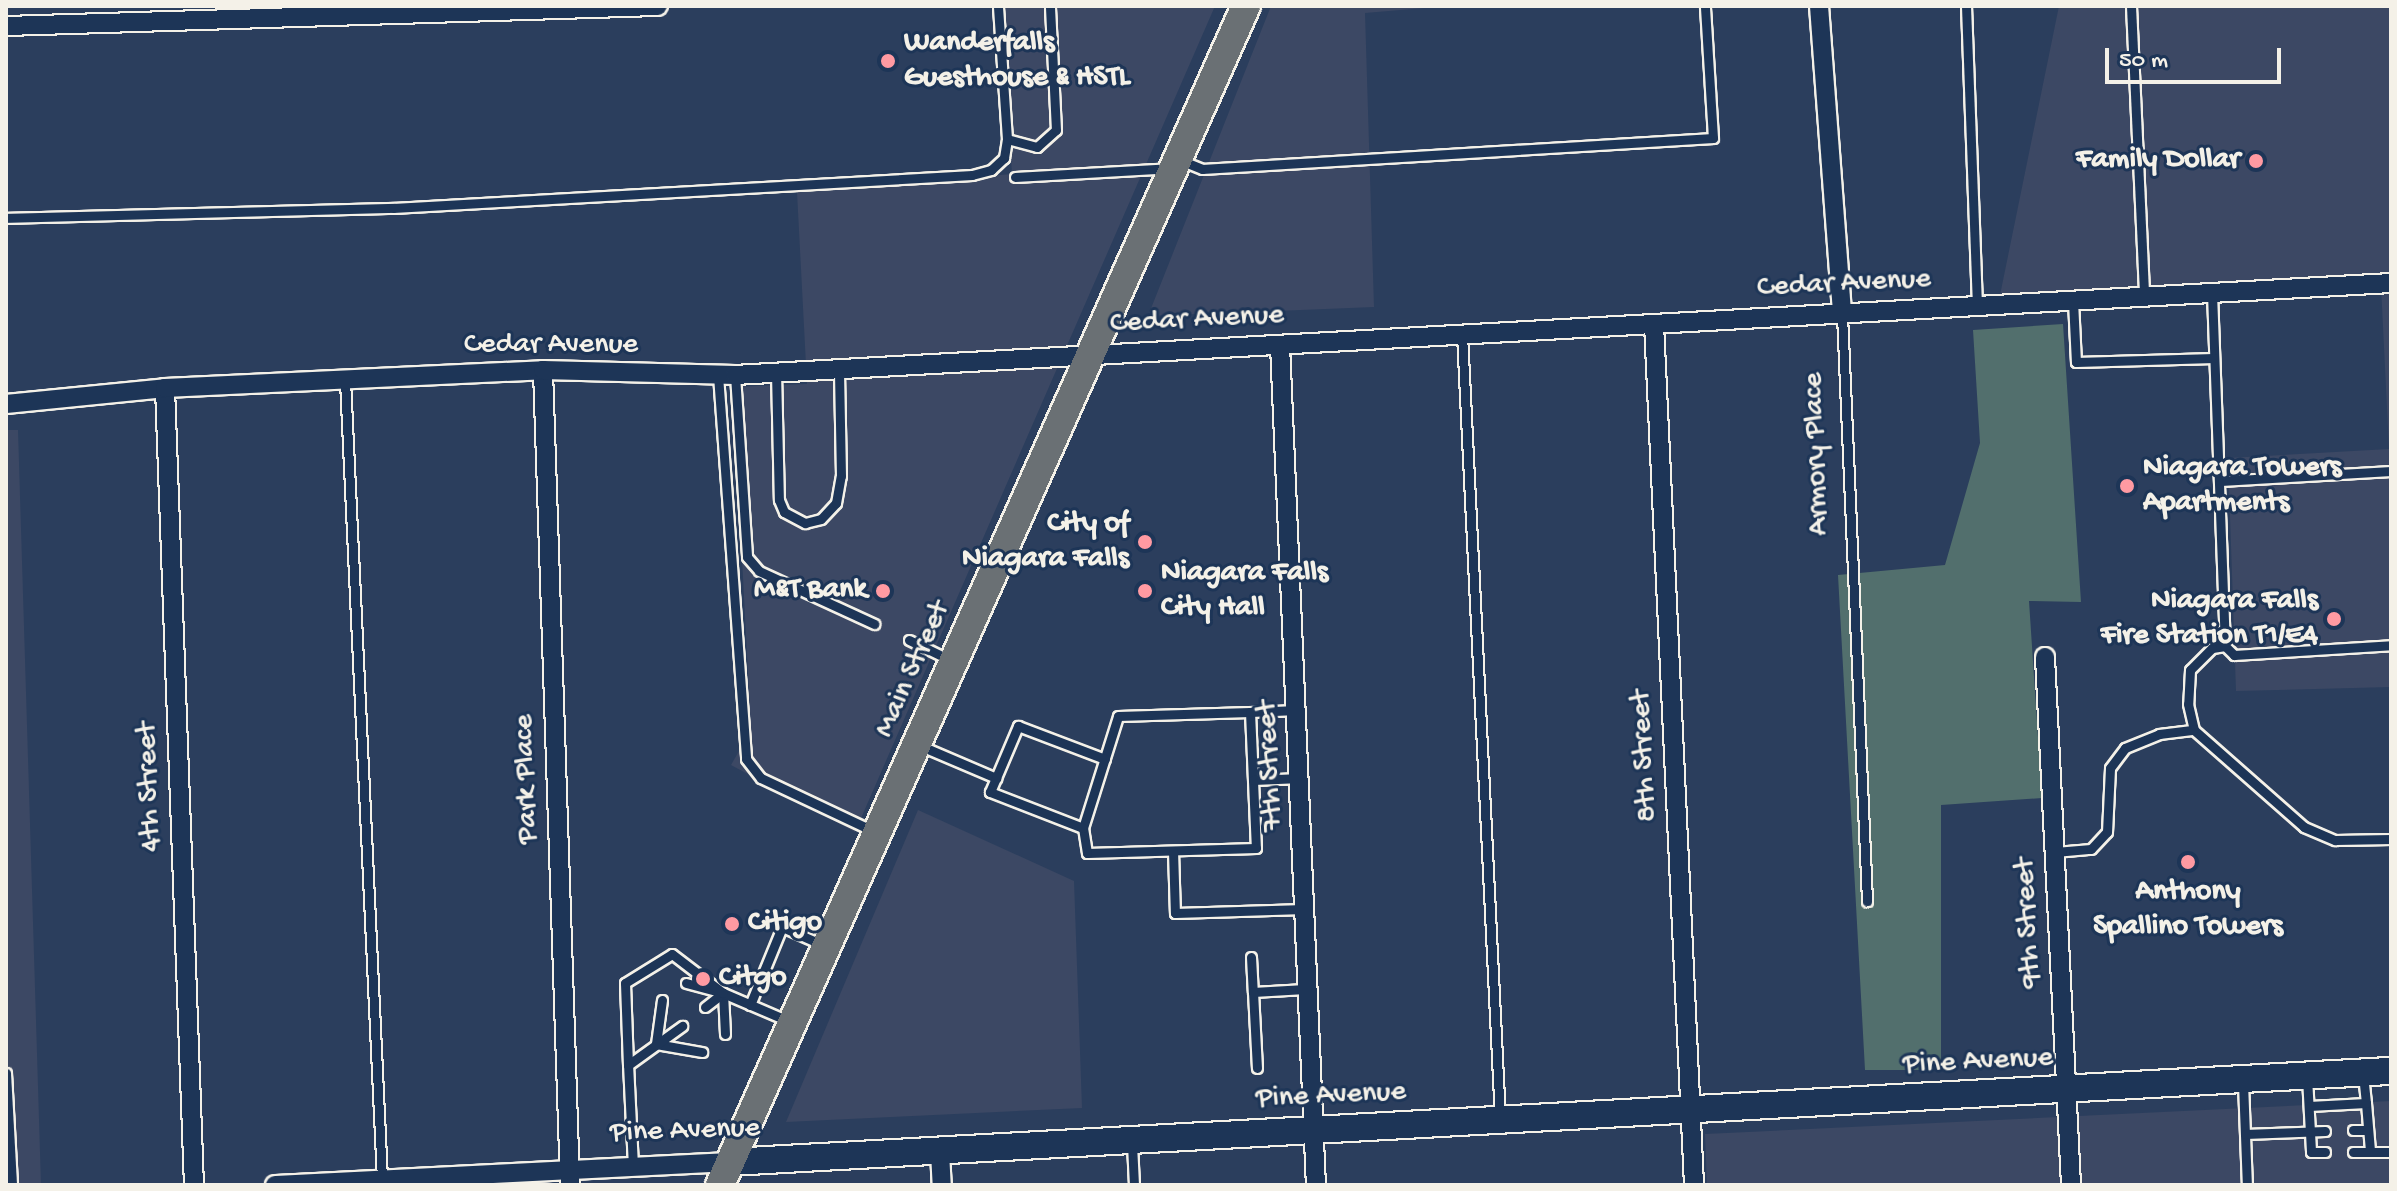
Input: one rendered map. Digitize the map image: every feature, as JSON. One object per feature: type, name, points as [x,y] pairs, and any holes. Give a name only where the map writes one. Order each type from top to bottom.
[{"type":"main road","name":"Main Street","points":[[725,1174],[1246,6]]},
{"type":"main road","name":"Pine Avenue","points":[[725,1174],[940,1152],[1312,1129],[2391,1071]]},
{"type":"street","points":[[6,26],[658,6]]},
{"type":"street","name":"Armory Place","points":[[1819,6],[1842,314]]},
{"type":"street","name":"Cedar Avenue","points":[[6,404],[165,388],[543,370],[726,375],[2391,283]]},
{"type":"street","name":"8th Street","points":[[1654,324],[1694,1185]]},
{"type":"street","name":"7th Street","points":[[1280,345],[1308,909],[1305,989],[1316,1185]]},
{"type":"street","name":"Park Place","points":[[543,370],[569,1176]]},
{"type":"street","name":"4th Street","points":[[165,388],[194,1185]]},
{"type":"street","name":"9th Street","points":[[2045,657],[2071,1185]]},
{"type":"street","points":[[940,1152],[942,1185]]},
{"type":"street","name":"Pine Avenue","points":[[275,1185],[569,1176],[633,1166],[725,1174]]},
{"type":"lane","points":[[6,218],[393,208],[972,175],[991,170],[1004,158],[1007,139],[998,6]]},
{"type":"lane","points":[[1007,139],[1037,147],[1056,130],[1050,6]]},
{"type":"lane","points":[[1015,177],[1178,164],[1202,169],[1713,138],[1705,6]]},
{"type":"lane","points":[[1966,6],[1977,306]]},
{"type":"lane","points":[[2131,6],[2144,297]]},
{"type":"lane","points":[[2212,293],[2225,646],[2234,655],[2391,645]]},
{"type":"lane","points":[[2073,301],[2076,362],[2214,358]]},
{"type":"lane","name":"Armory Place","points":[[1842,314],[1867,901]]},
{"type":"lane","points":[[1462,334],[1500,1120]]},
{"type":"lane","points":[[776,372],[779,500],[784,512],[805,523],[821,519],[836,503],[841,476],[839,367]]},
{"type":"lane","points":[[726,375],[747,557],[759,571],[874,624]]},
{"type":"lane","points":[[726,375],[746,759],[761,778],[878,833]]},
{"type":"lane","points":[[345,380],[382,1182]]},
{"type":"lane","points":[[2221,481],[2391,471]]},
{"type":"lane","points":[[909,640],[955,662]]},
{"type":"lane","points":[[2225,646],[2212,648],[2190,670],[2188,704],[2194,730],[2304,827],[2335,840],[2391,839]]},
{"type":"lane","points":[[1250,712],[1256,848],[1087,853],[1083,828],[1118,716],[1297,710]]},
{"type":"lane","points":[[1083,828],[990,792],[1018,726],[1105,759]]},
{"type":"lane","points":[[2055,852],[2091,849],[2107,832],[2110,768],[2125,748],[2159,734],[2194,730]]},
{"type":"lane","points":[[918,745],[996,778]]},
{"type":"lane","points":[[1253,780],[1301,778]]},
{"type":"lane","points":[[1173,851],[1175,913],[1308,909]]},
{"type":"lane","points":[[750,1005],[782,927],[827,946]]},
{"type":"lane","points":[[633,1166],[625,983],[672,954],[723,993],[725,1034]]},
{"type":"lane","points":[[1251,957],[1257,1068]]},
{"type":"lane","points":[[686,983],[723,993],[793,1023]]},
{"type":"lane","points":[[1253,992],[1305,989]]},
{"type":"lane","points":[[705,1007],[723,993]]},
{"type":"lane","points":[[656,1044],[662,1000]]},
{"type":"lane","points":[[628,1065],[682,1026]]},
{"type":"lane","points":[[656,1044],[702,1052]]},
{"type":"lane","points":[[6,1073],[12,1185]]},
{"type":"lane","points":[[2363,1073],[2370,1151]]},
{"type":"lane","points":[[2307,1076],[2311,1152],[2325,1152]]},
{"type":"lane","points":[[2243,1080],[2247,1185]]},
{"type":"lane","points":[[2309,1106],[2366,1103]]},
{"type":"lane","points":[[2353,1130],[2368,1130]]},
{"type":"lane","points":[[2245,1134],[2325,1131]]},
{"type":"lane","points":[[1132,1141],[1134,1185]]},
{"type":"lane","points":[[2353,1152],[2391,1152]]},
{"type":"shaded area","points":[[1001,6],[1215,6],[855,832],[731,765],[751,730],[733,387],[807,384],[797,192],[1012,174]]},
{"type":"shaded area","points":[[1271,6],[1448,6],[1365,13],[1374,307],[1148,316]]},
{"type":"shaded area","points":[[2059,6],[2391,6],[2391,687],[2236,691],[2228,458],[2389,449],[2381,286],[1998,305]]},
{"type":"shaded area","points":[[6,430],[18,430],[41,1185],[6,1185]]},
{"type":"shaded area","points":[[918,810],[1074,881],[1082,1108],[786,1122]]},
{"type":"shaded area","points":[[2391,1101],[2391,1185],[1707,1185],[1705,1134]]},
{"type":"green space","points":[[2063,324],[2081,602],[2029,601],[2042,798],[1941,805],[1941,1070],[1865,1070],[1838,575],[1945,565],[1980,443],[1973,330]]},
{"type":"place","name":"Wanderfalls Guesthouse & HSTL","points":[[888,61]]},
{"type":"place","name":"Family Dollar","points":[[2256,161]]},
{"type":"place","name":"Niagara Towers Apartments","points":[[2127,486]]},
{"type":"place","name":"City of Niagara Falls","points":[[1145,542]]},
{"type":"place","name":"M&T Bank","points":[[883,591]]},
{"type":"place","name":"Niagara Falls City Hall","points":[[1145,591]]},
{"type":"place","name":"Niagara Falls Fire Station T1/E4","points":[[2334,619]]},
{"type":"place","name":"Anthony Spallino Towers","points":[[2188,862]]},
{"type":"place","name":"Citigo","points":[[732,924]]},
{"type":"place","name":"Citgo","points":[[703,979]]}]
